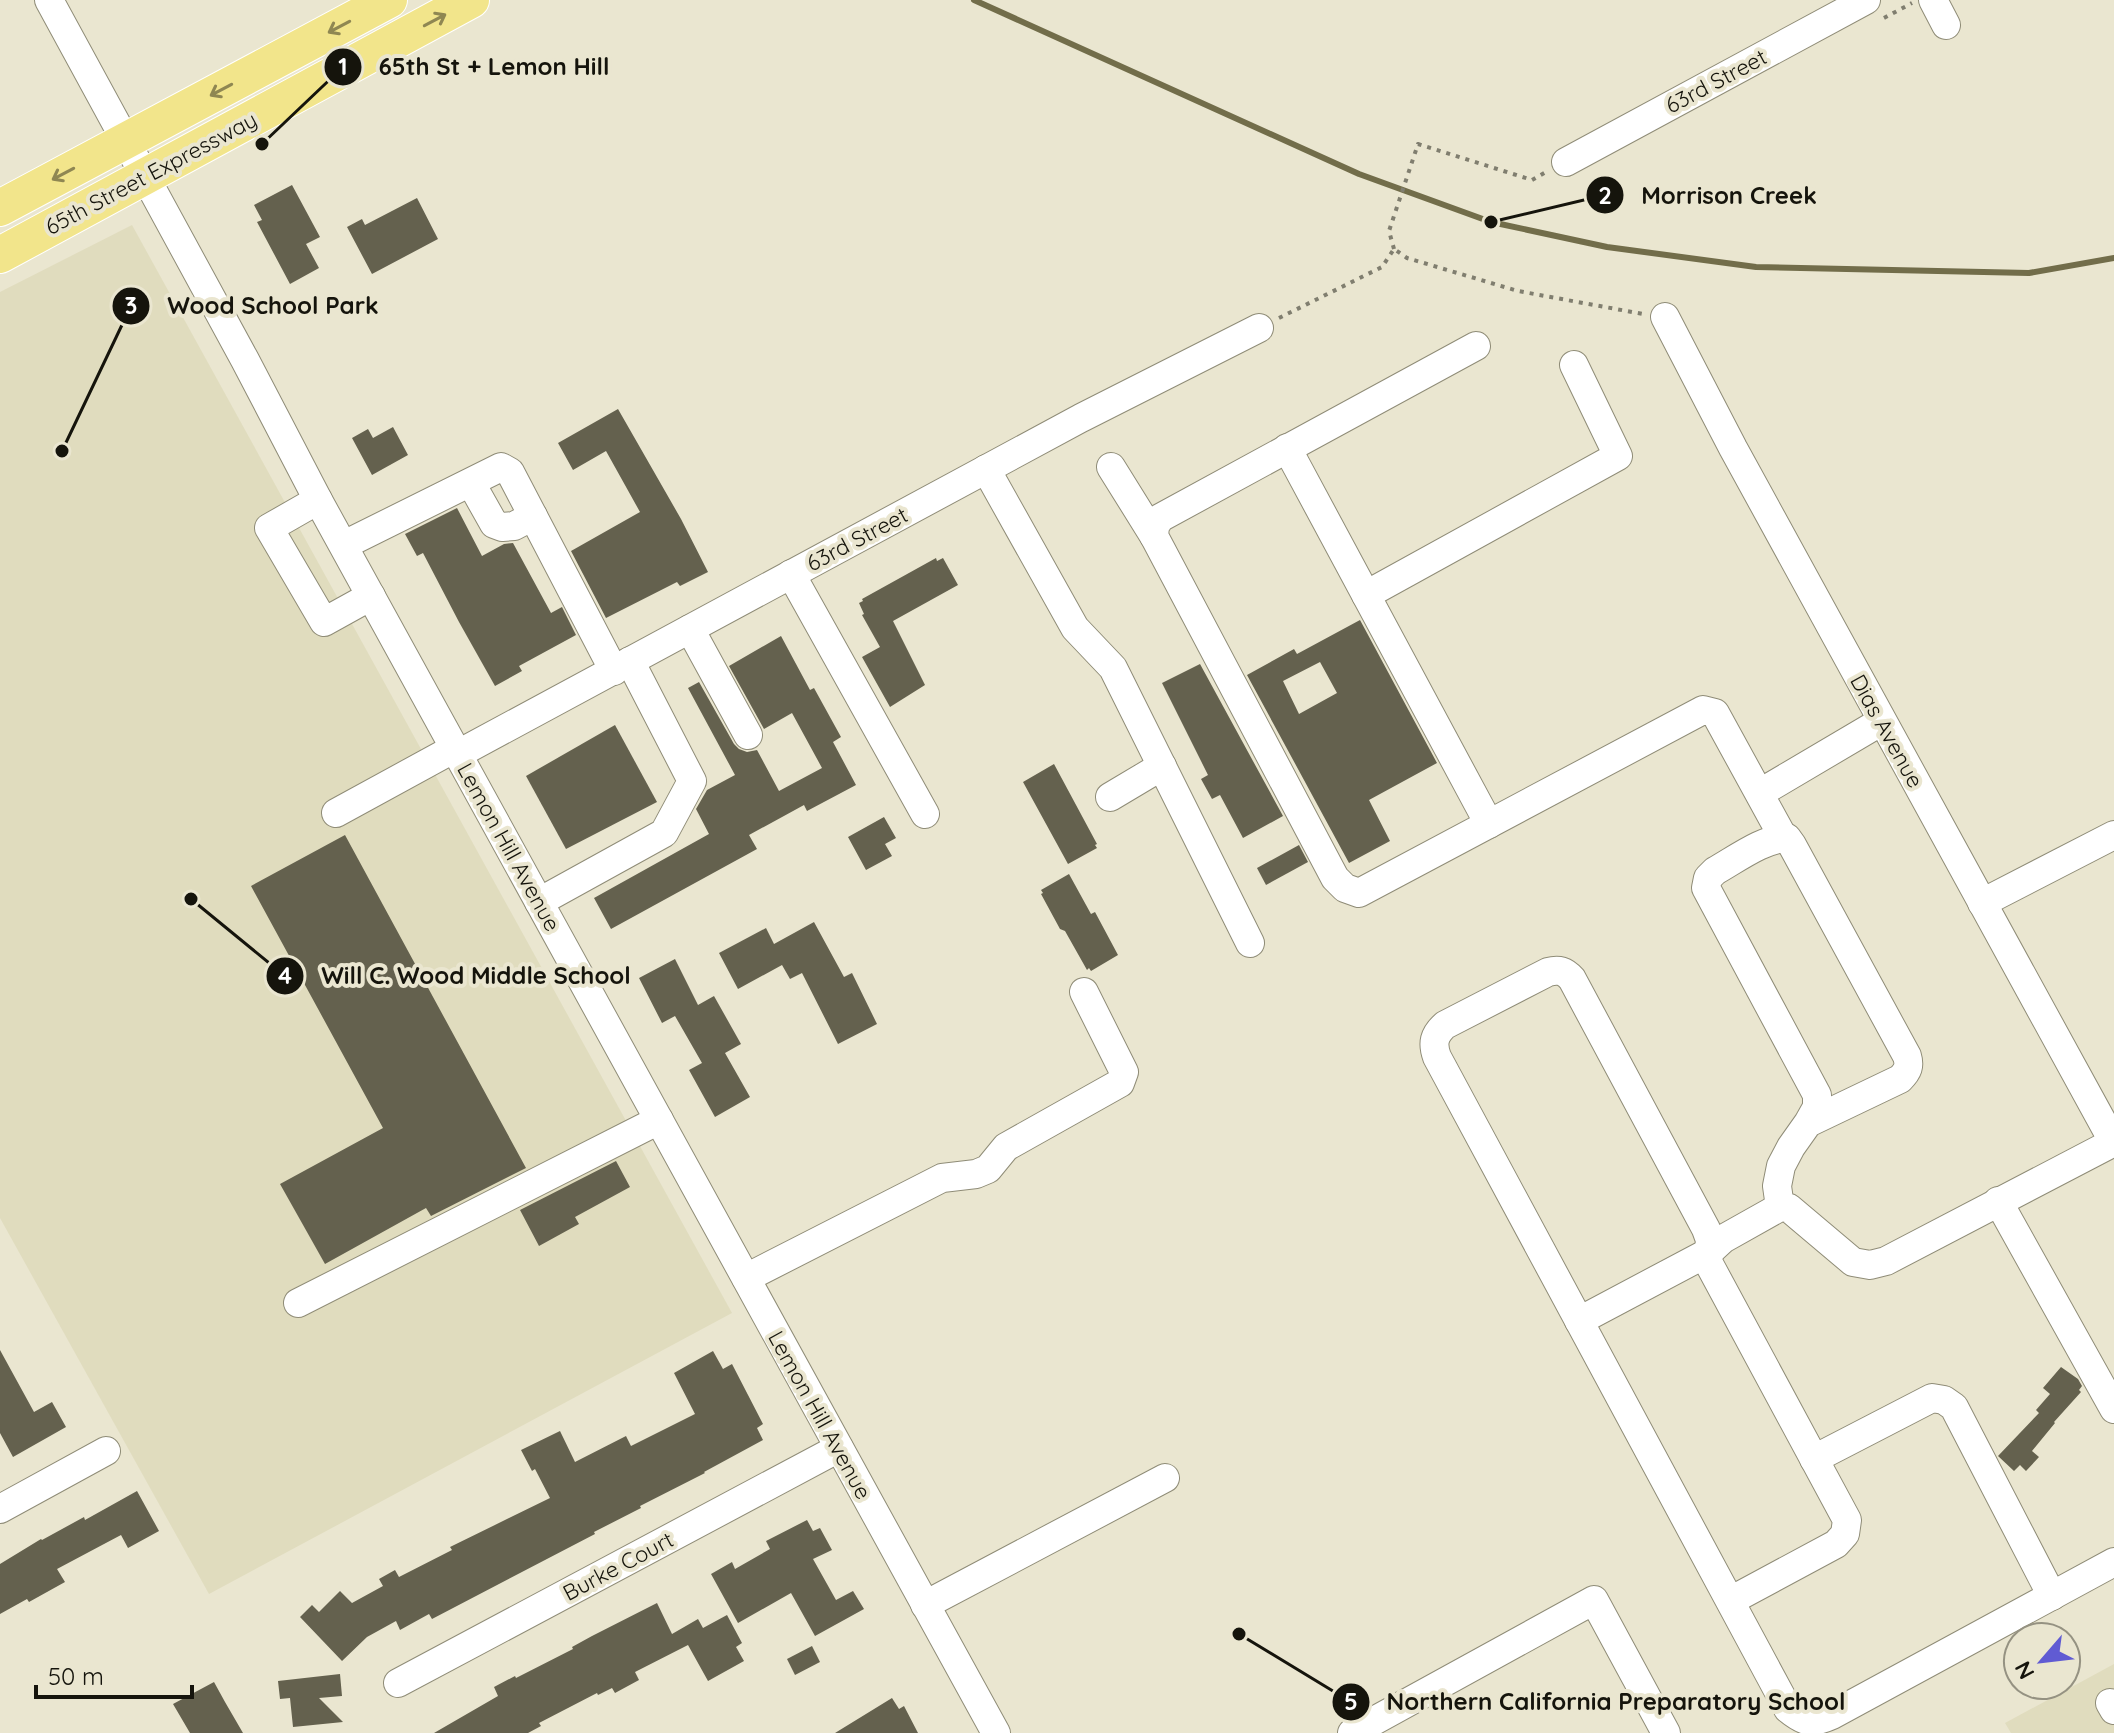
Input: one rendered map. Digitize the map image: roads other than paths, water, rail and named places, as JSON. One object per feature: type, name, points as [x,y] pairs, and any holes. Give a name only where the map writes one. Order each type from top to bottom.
[{"type":"main road","name":"65th Street Expressway","points":[[0,208],[389,0]]},
{"type":"main road","name":"65th Street Expressway","points":[[0,255],[471,0]]},
{"type":"street","name":"Lemon Hill Avenue","points":[[49,0],[318,500],[996,1733]]},
{"type":"street","name":"63rd Street","points":[[1566,162],[1866,0]]},
{"type":"street","name":"Dias Avenue","points":[[1665,317],[1733,448],[2114,1142]]},
{"type":"street","name":"63rd Street","points":[[336,813],[622,666],[1081,418],[1259,328]]},
{"type":"street","points":[[1154,536],[1160,518],[1476,346]]},
{"type":"street","points":[[1366,595],[1618,456],[1574,365]]},
{"type":"street","points":[[1287,448],[1489,824]]},
{"type":"street","points":[[344,545],[501,467],[510,472],[533,516],[692,781],[664,833],[539,902]]},
{"type":"street","points":[[1111,467],[1154,536],[1335,878],[1345,888],[1359,893],[1703,710],[1715,713],[1783,837],[1792,845],[1909,1064],[1900,1079],[1808,1123]]},
{"type":"street","points":[[986,469],[1075,628],[1113,668],[1250,943]]},
{"type":"street","points":[[471,483],[494,524],[514,526],[533,516]]},
{"type":"street","points":[[318,500],[269,528],[324,622],[371,596]]},
{"type":"street","points":[[791,574],[925,814]]},
{"type":"street","points":[[690,629],[748,735]]},
{"type":"street","points":[[1760,793],[1882,721]]},
{"type":"street","points":[[1110,797],[1162,766]]},
{"type":"street","points":[[1982,903],[2114,835]]},
{"type":"street","points":[[1780,1207],[1777,1186],[1781,1166],[1817,1107],[1817,1095],[1706,888],[1708,878],[1715,871],[1783,837]]},
{"type":"street","points":[[1730,1601],[1836,1544],[1845,1534],[1847,1520],[1708,1262],[1710,1240],[1706,1229],[1572,979],[1566,972],[1548,972],[1445,1025],[1436,1034],[1433,1046],[1437,1057],[1788,1709],[1801,1719],[1817,1722],[2114,1562]]},
{"type":"street","points":[[746,1278],[942,1178],[976,1174],[988,1169],[1006,1147],[1120,1083],[1124,1072],[1084,992]]},
{"type":"street","points":[[298,1303],[659,1120]]},
{"type":"street","points":[[1579,1321],[1709,1252],[1723,1239],[1780,1207],[1789,1208],[1853,1262],[1870,1265],[1886,1261],[2114,1142]]},
{"type":"street","points":[[1998,1201],[2114,1409]]},
{"type":"street","points":[[1814,1459],[1932,1398],[1944,1400],[1954,1407],[2052,1596]]},
{"type":"street","name":"Burke Court","points":[[398,1683],[839,1448]]},
{"type":"street","points":[[0,1509],[106,1451]]},
{"type":"street","points":[[925,1605],[1165,1478]]},
{"type":"street","points":[[1352,1733],[1594,1600],[1666,1733]]},
{"type":"waterway","points":[[974,0],[1359,174],[1491,222],[1607,247],[1756,267],[2029,273],[2114,258]]},
{"type":"place","name":"65th St + Lemon Hill","points":[[262,144]]},
{"type":"place","name":"Morrison Creek","points":[[1491,222]]},
{"type":"place","name":"Wood School Park","points":[[62,451]]},
{"type":"place","name":"Will C. Wood Middle School","points":[[191,899]]},
{"type":"place","name":"Northern California Preparatory School","points":[[1239,1634]]}]
